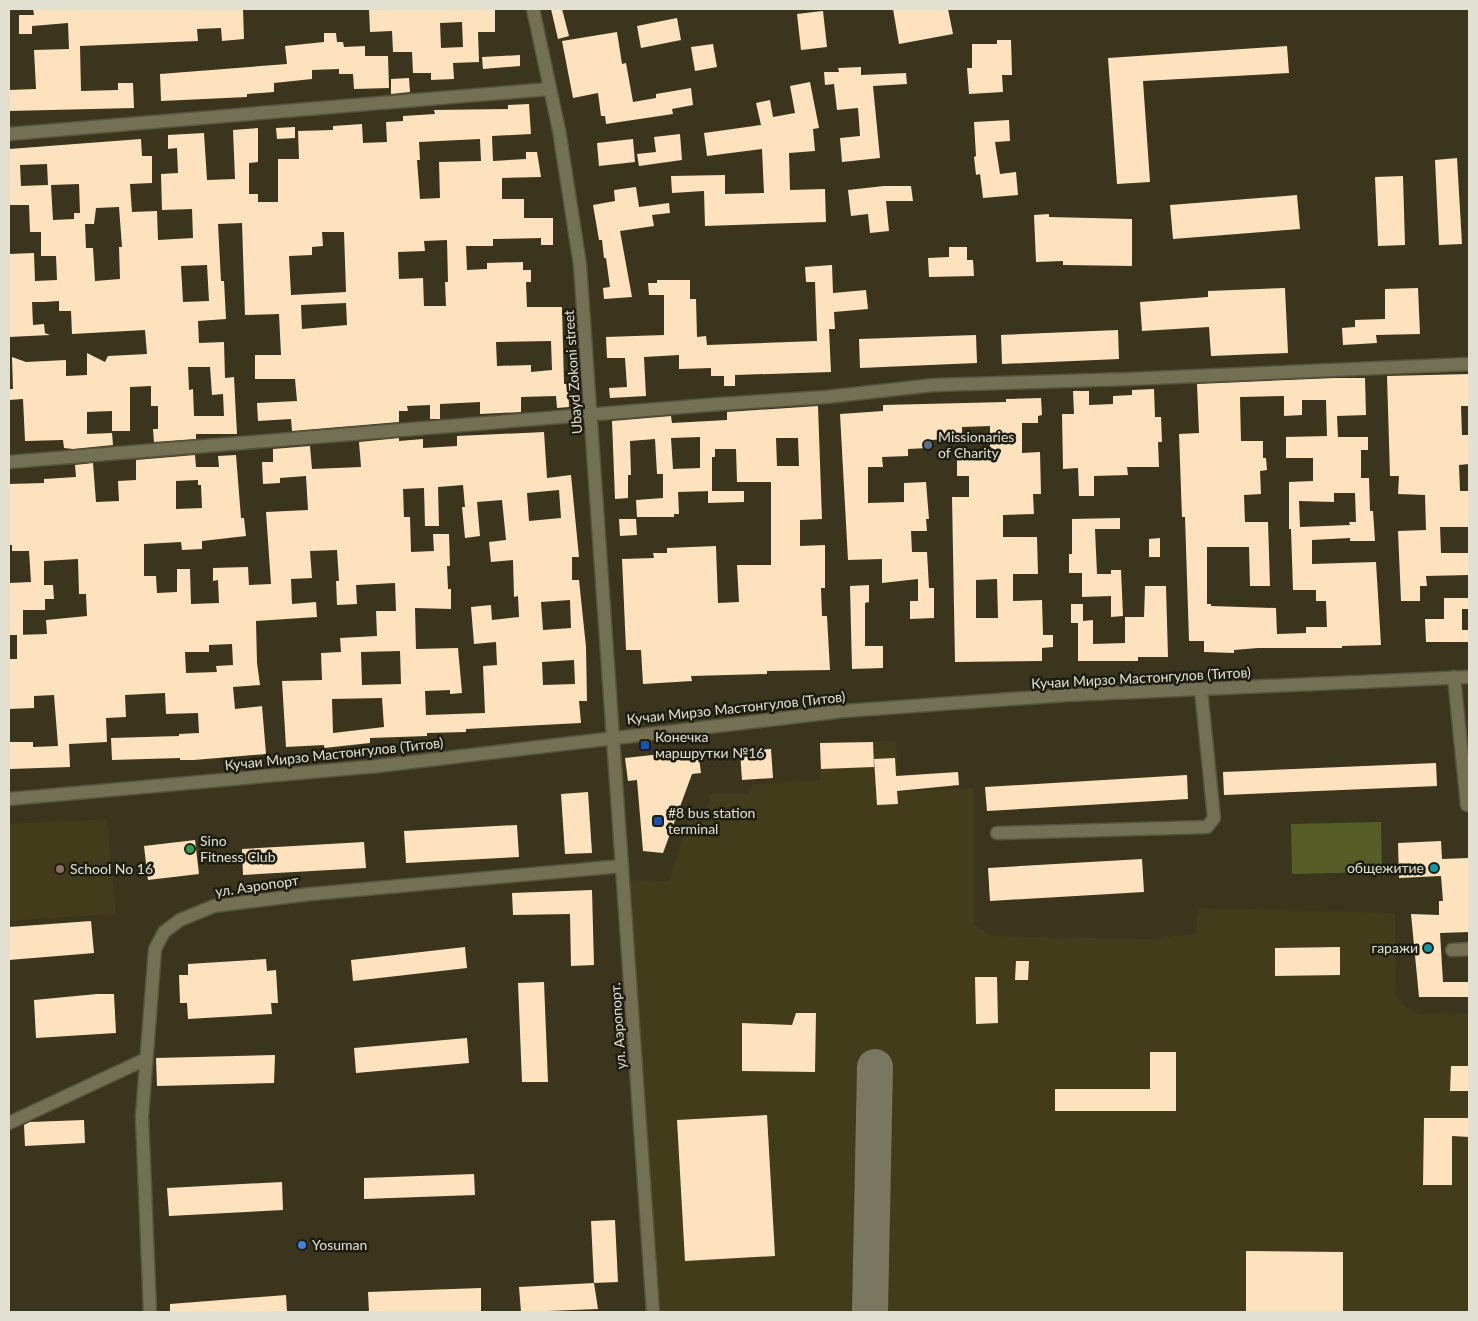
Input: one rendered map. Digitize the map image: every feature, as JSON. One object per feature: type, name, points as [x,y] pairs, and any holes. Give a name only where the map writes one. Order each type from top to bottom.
[{"type":"street","name":"Ubayd Zokoni street","points":[[533,9],[559,130],[580,265],[613,737]]},
{"type":"street","points":[[9,134],[549,89]]},
{"type":"street","points":[[9,462],[826,397],[934,385],[1469,364]]},
{"type":"street","name":"Кучаи Мирзо Мастонгулов (Титов)","points":[[9,799],[296,774],[844,711],[1068,695],[1469,676]]},
{"type":"street","points":[[1454,677],[1467,805],[1469,805]]},
{"type":"street","points":[[997,833],[1207,826],[1214,818],[1201,690]]},
{"type":"street","name":"ул. Аэропорт.","points":[[613,737],[653,1312]]},
{"type":"street","name":"ул. Аэропорт","points":[[150,1312],[142,1116],[155,949],[164,932],[180,920],[214,906],[311,894],[622,866]]},
{"type":"street","points":[[1452,950],[1469,949]]},
{"type":"street","points":[[9,1123],[146,1059]]},
{"type":"shaded area","points":[[896,741],[899,792],[974,788],[974,925],[994,936],[1150,939],[1195,934],[1199,908],[1395,913],[1396,993],[1402,1004],[1419,1014],[1469,1013],[1469,1312],[658,1312],[630,880],[669,881],[692,807],[707,810],[710,794],[749,794],[752,784],[820,780],[820,743]]},
{"type":"shaded area","name":"School No 16","points":[[107,819],[116,914],[9,921],[9,824]]},
{"type":"green space","points":[[1381,822],[1382,872],[1292,874],[1291,824]]},
{"type":"building","points":[[33,9],[243,9],[244,39],[222,41],[221,28],[197,29],[198,41],[80,46],[81,91],[118,90],[118,83],[133,83],[134,108],[9,111],[9,90],[36,89],[34,50],[69,49],[68,23],[32,26],[32,34],[19,34],[19,15],[34,15]]},
{"type":"building","points":[[369,9],[495,9],[495,32],[478,32],[479,62],[453,63],[454,79],[431,80],[431,73],[413,73],[412,52],[393,52],[392,31],[370,32]],"holes":[[[462,22],[463,47],[441,48],[440,23]]]},
{"type":"building","points":[[551,9],[562,9],[569,36],[558,39]]},
{"type":"building","points":[[893,9],[948,9],[953,34],[899,44]]},
{"type":"building","points":[[823,11],[827,47],[801,50],[797,14]]},
{"type":"building","points":[[677,18],[681,40],[641,48],[637,26]]},
{"type":"building","points":[[617,32],[622,64],[626,63],[633,102],[656,98],[656,94],[691,88],[693,105],[672,109],[673,114],[606,124],[605,116],[601,116],[598,93],[573,98],[562,41]]},
{"type":"building","points":[[324,33],[336,33],[337,42],[343,42],[344,47],[365,46],[365,56],[388,56],[389,88],[354,89],[353,74],[339,74],[339,69],[312,70],[312,79],[274,83],[274,92],[247,94],[247,97],[161,101],[160,74],[287,64],[285,46],[324,42]]},
{"type":"building","points":[[997,40],[1011,40],[1012,75],[1002,75],[1003,92],[969,94],[967,68],[972,68],[972,44],[997,44]]},
{"type":"building","points":[[713,44],[717,67],[695,71],[691,47]]},
{"type":"building","points":[[1287,46],[1289,73],[1143,81],[1150,182],[1117,184],[1108,58]]},
{"type":"building","points":[[520,55],[520,66],[483,69],[482,57]]},
{"type":"building","points":[[861,67],[861,75],[906,73],[907,84],[873,86],[880,158],[842,162],[840,138],[860,136],[858,108],[837,110],[834,84],[825,85],[824,72],[839,72],[838,68]]},
{"type":"building","points":[[409,78],[410,92],[391,94],[391,79]]},
{"type":"building","points":[[810,82],[819,128],[813,129],[815,151],[789,153],[790,190],[825,189],[826,222],[705,226],[704,191],[672,193],[671,176],[725,175],[725,194],[764,193],[762,149],[707,156],[704,133],[761,125],[756,103],[770,100],[773,117],[795,113],[790,86]]},
{"type":"building","points":[[529,104],[531,134],[492,136],[493,161],[526,159],[526,152],[537,152],[541,177],[502,178],[502,199],[524,199],[524,218],[553,218],[553,245],[541,245],[541,238],[493,239],[493,246],[466,246],[467,270],[487,269],[487,263],[523,262],[523,270],[531,270],[531,282],[526,282],[527,307],[562,307],[564,384],[568,384],[569,407],[557,408],[556,396],[521,397],[521,412],[480,414],[480,402],[440,404],[440,419],[430,419],[430,405],[407,406],[408,411],[399,411],[399,422],[292,431],[291,419],[258,421],[257,403],[297,401],[295,379],[255,379],[255,355],[281,355],[279,314],[245,315],[242,223],[218,224],[221,281],[224,281],[226,319],[198,321],[199,343],[224,342],[225,378],[234,377],[237,434],[196,434],[196,439],[154,442],[153,429],[158,429],[158,406],[151,406],[151,386],[130,387],[130,431],[112,431],[112,411],[87,412],[87,434],[112,433],[113,445],[73,449],[64,448],[63,440],[25,441],[23,399],[9,400],[9,389],[13,389],[12,357],[26,362],[66,360],[66,376],[87,375],[87,353],[105,362],[108,356],[147,354],[145,330],[72,334],[71,311],[59,311],[59,301],[32,302],[33,325],[44,324],[45,333],[50,335],[9,337],[9,254],[34,253],[35,281],[57,280],[56,256],[41,256],[41,232],[30,232],[29,205],[10,205],[9,149],[141,139],[142,156],[152,156],[152,183],[130,184],[132,212],[157,211],[158,240],[193,238],[192,209],[162,210],[161,174],[178,173],[177,148],[168,149],[168,135],[204,133],[207,180],[235,179],[233,130],[258,128],[258,162],[249,163],[249,194],[258,194],[258,202],[278,202],[278,159],[299,159],[298,131],[333,130],[333,126],[362,124],[363,143],[387,142],[386,122],[403,121],[403,116],[435,114],[434,110],[508,109],[508,105]],"holes":[[[480,139],[481,161],[439,162],[440,198],[420,199],[417,160],[420,160],[419,142]],[[47,164],[48,185],[21,186],[20,165]],[[79,184],[80,213],[74,213],[74,219],[53,220],[51,185]],[[119,207],[122,247],[119,247],[120,279],[95,281],[93,248],[86,248],[85,224],[94,224],[96,208]],[[322,232],[344,232],[346,292],[291,295],[289,256],[312,255],[312,247],[323,246]],[[447,240],[448,282],[445,282],[446,306],[424,306],[423,278],[399,279],[398,252],[425,251],[424,241]],[[207,265],[209,301],[183,302],[181,266]],[[346,303],[347,325],[302,329],[301,305]],[[551,341],[552,370],[531,372],[531,365],[497,366],[496,342]],[[188,367],[210,367],[212,395],[223,394],[224,416],[194,416],[193,389],[189,390]]]},
{"type":"building","points":[[1009,120],[1010,141],[995,142],[1000,174],[1016,172],[1018,195],[983,198],[980,174],[976,175],[974,122]]},
{"type":"building","points":[[295,127],[295,138],[277,139],[276,128]]},
{"type":"building","points":[[680,134],[682,160],[639,166],[637,154],[656,152],[654,137]]},
{"type":"building","points":[[633,139],[635,162],[599,166],[597,143]]},
{"type":"building","points":[[1457,158],[1462,244],[1439,245],[1435,160]]},
{"type":"building","points":[[1403,176],[1405,245],[1378,246],[1375,177]]},
{"type":"building","points":[[884,186],[911,186],[913,201],[886,201],[889,231],[870,233],[868,214],[851,216],[848,190]]},
{"type":"building","points":[[636,187],[639,207],[669,203],[670,213],[652,215],[654,226],[620,231],[632,297],[604,299],[603,288],[610,287],[606,258],[604,258],[602,240],[599,240],[593,205],[615,201],[614,190]]},
{"type":"building","points":[[1297,195],[1300,229],[1173,239],[1170,205]]},
{"type":"building","points":[[1049,214],[1049,217],[1132,219],[1132,266],[1063,265],[1063,261],[1036,262],[1034,215]]},
{"type":"building","points":[[949,247],[967,247],[967,260],[973,260],[974,276],[929,277],[928,258],[949,257]]},
{"type":"building","points":[[832,265],[833,293],[866,290],[868,309],[834,312],[835,329],[829,329],[831,372],[735,375],[735,386],[724,386],[724,376],[711,376],[711,368],[679,369],[679,355],[644,357],[646,396],[610,398],[609,388],[627,387],[625,358],[607,358],[606,337],[664,335],[664,295],[649,295],[648,283],[657,283],[657,280],[690,280],[690,299],[696,299],[697,337],[706,336],[707,345],[817,341],[815,282],[806,282],[805,267]]},
{"type":"building","points":[[1285,288],[1288,353],[1211,356],[1209,327],[1142,331],[1140,302],[1208,297],[1208,291]]},
{"type":"building","points":[[1418,288],[1420,334],[1376,335],[1377,343],[1343,345],[1342,328],[1355,327],[1355,320],[1385,319],[1385,289]]},
{"type":"building","points":[[1118,330],[1119,359],[1002,364],[1001,335]]},
{"type":"building","points":[[976,335],[977,363],[860,368],[859,339]]},
{"type":"building","points":[[1469,374],[1469,406],[1461,406],[1462,435],[1469,435],[1469,464],[1459,465],[1460,491],[1469,491],[1469,527],[1440,527],[1441,553],[1469,553],[1469,575],[1426,576],[1427,586],[1420,586],[1420,601],[1401,601],[1398,531],[1426,530],[1425,495],[1398,494],[1399,476],[1390,476],[1387,376]]},
{"type":"building","points":[[1365,378],[1366,415],[1337,416],[1338,437],[1368,437],[1368,450],[1361,450],[1361,478],[1369,478],[1370,511],[1373,511],[1375,541],[1350,541],[1350,538],[1312,540],[1312,564],[1376,562],[1381,645],[1342,646],[1342,648],[1258,648],[1234,650],[1234,653],[1204,652],[1204,641],[1189,641],[1185,517],[1182,517],[1179,434],[1199,433],[1197,384]],"holes":[[[1284,396],[1284,416],[1302,415],[1302,400],[1326,400],[1327,436],[1286,437],[1286,458],[1313,458],[1313,481],[1289,482],[1289,529],[1291,529],[1293,590],[1316,590],[1316,601],[1326,601],[1327,627],[1306,627],[1306,633],[1277,634],[1276,608],[1211,606],[1211,604],[1207,604],[1207,547],[1249,547],[1250,586],[1270,586],[1268,522],[1245,522],[1244,495],[1261,494],[1260,471],[1267,470],[1266,458],[1263,458],[1263,441],[1241,441],[1240,397]],[[1334,493],[1355,493],[1356,522],[1349,522],[1350,525],[1300,527],[1299,501],[1334,502]]]},
{"type":"building","points":[[1154,389],[1155,417],[1161,417],[1162,442],[1158,442],[1159,467],[1127,467],[1128,475],[1094,476],[1094,496],[1079,496],[1078,468],[1063,469],[1062,414],[1074,414],[1073,391],[1089,391],[1089,405],[1113,404],[1113,396],[1132,395],[1132,390]]},
{"type":"building","points":[[1041,398],[1042,415],[1038,416],[1038,423],[1022,423],[1022,453],[1040,452],[1041,494],[1033,494],[1034,514],[1003,515],[1003,537],[1037,537],[1038,574],[1013,574],[1013,601],[1042,600],[1043,635],[1053,635],[1053,647],[1042,648],[1042,661],[955,662],[952,497],[969,497],[969,476],[957,476],[957,453],[990,453],[990,426],[962,427],[962,439],[927,440],[927,448],[908,449],[908,456],[882,457],[883,467],[868,467],[868,503],[904,502],[904,483],[926,482],[929,519],[926,519],[927,531],[911,531],[912,552],[927,552],[929,588],[934,588],[934,618],[910,619],[910,601],[918,601],[918,579],[882,583],[882,559],[848,560],[840,414],[883,411],[883,405],[1006,402],[1006,399]],"holes":[[[997,579],[998,618],[976,618],[976,580]]]},
{"type":"building","points":[[818,406],[822,519],[800,520],[800,546],[825,545],[825,588],[821,588],[822,616],[827,616],[830,670],[767,671],[767,674],[691,676],[692,681],[643,684],[641,650],[626,650],[622,559],[654,558],[653,553],[667,553],[667,548],[716,546],[718,603],[739,602],[737,565],[771,565],[771,482],[737,482],[736,449],[715,449],[715,457],[712,457],[712,491],[678,492],[679,514],[674,514],[674,517],[637,517],[636,500],[663,498],[663,474],[657,474],[655,439],[630,441],[631,475],[628,475],[628,498],[615,499],[612,421],[671,416],[672,423],[727,420],[727,412]],"holes":[[[700,437],[700,468],[673,469],[671,438]],[[776,438],[798,438],[799,466],[777,466]]]},
{"type":"building","points":[[544,432],[547,478],[571,475],[579,557],[572,557],[572,580],[579,580],[586,647],[587,701],[579,701],[581,723],[466,729],[466,732],[427,733],[427,736],[370,738],[370,743],[324,748],[324,745],[286,747],[282,681],[322,680],[321,653],[341,652],[340,638],[377,636],[376,611],[396,611],[395,583],[356,585],[357,604],[337,605],[336,581],[339,581],[337,550],[310,551],[312,578],[291,579],[292,604],[316,602],[317,617],[256,621],[257,663],[260,685],[233,687],[235,709],[262,706],[266,754],[194,760],[180,760],[180,758],[112,760],[111,738],[179,736],[179,734],[199,733],[198,713],[166,714],[165,693],[125,695],[126,717],[106,718],[107,742],[69,744],[70,767],[10,769],[10,742],[33,742],[33,747],[58,746],[54,695],[34,696],[34,708],[9,709],[9,659],[17,659],[17,635],[9,635],[9,583],[31,582],[29,551],[12,551],[12,545],[9,545],[9,484],[44,483],[44,479],[76,477],[75,465],[93,463],[96,502],[119,501],[118,481],[136,480],[136,460],[195,455],[196,467],[219,467],[218,456],[236,455],[241,518],[244,518],[246,536],[202,541],[202,549],[182,550],[181,542],[144,544],[144,576],[156,576],[157,593],[177,592],[177,569],[190,569],[191,604],[219,603],[218,580],[213,581],[213,568],[248,567],[249,585],[271,584],[266,512],[308,510],[306,476],[280,478],[280,483],[263,484],[262,462],[273,462],[273,449],[310,446],[312,469],[361,467],[359,442],[399,438],[399,441],[423,439],[423,448],[457,446],[457,436]],"holes":[[[198,480],[198,485],[201,485],[202,508],[176,509],[176,481]],[[463,485],[465,507],[462,507],[465,538],[480,536],[477,502],[502,500],[506,540],[489,542],[491,562],[513,560],[514,597],[518,596],[519,617],[492,620],[491,605],[471,607],[474,644],[496,642],[497,665],[483,666],[485,713],[426,715],[425,691],[450,690],[450,694],[462,693],[458,648],[416,649],[415,608],[451,609],[451,589],[448,589],[447,566],[450,566],[449,534],[433,534],[434,551],[411,552],[410,517],[404,517],[403,489],[424,488],[425,526],[439,526],[438,487]],[[559,490],[561,518],[529,521],[527,493]],[[78,559],[79,594],[86,594],[87,616],[46,620],[47,634],[23,635],[23,610],[45,610],[45,599],[54,599],[53,585],[44,585],[44,561]],[[570,600],[571,628],[543,630],[541,602]],[[232,644],[233,665],[216,666],[217,672],[186,673],[185,652],[209,652],[209,645]],[[400,651],[401,684],[362,685],[361,652]],[[574,660],[575,684],[543,685],[542,662]],[[382,698],[384,727],[333,733],[332,699]]]},
{"type":"building","points":[[708,491],[744,491],[744,502],[708,503]]},
{"type":"building","points":[[1120,518],[1120,529],[1095,529],[1097,574],[1111,574],[1111,570],[1121,570],[1123,616],[1111,617],[1111,596],[1082,597],[1082,573],[1069,573],[1069,554],[1072,554],[1072,519]]},
{"type":"building","points":[[619,519],[636,519],[637,535],[620,536]]},
{"type":"building","points":[[1160,538],[1160,557],[1149,557],[1149,539]]},
{"type":"building","points":[[869,585],[869,602],[865,603],[865,646],[883,646],[883,668],[852,669],[850,586]]},
{"type":"building","points":[[1145,586],[1166,586],[1168,657],[1138,657],[1138,661],[1078,661],[1078,623],[1071,623],[1071,604],[1083,604],[1083,621],[1093,620],[1093,644],[1125,643],[1125,617],[1144,617]]},
{"type":"building","points":[[1444,598],[1469,598],[1469,609],[1462,609],[1462,630],[1469,630],[1469,642],[1426,642],[1425,619],[1444,619]]},
{"type":"building","points":[[873,742],[874,767],[821,769],[820,743]]},
{"type":"building","points":[[771,749],[773,778],[742,780],[740,751]]},
{"type":"building","points":[[698,750],[701,773],[692,774],[663,853],[643,851],[637,780],[628,781],[625,758]]},
{"type":"building","points":[[895,758],[896,776],[958,772],[959,785],[897,791],[898,804],[877,805],[874,759]]},
{"type":"building","points":[[1436,763],[1437,786],[1224,795],[1223,772]]},
{"type":"building","points":[[1187,775],[1188,799],[987,811],[985,787]]},
{"type":"building","points":[[588,792],[592,853],[565,854],[561,794]]},
{"type":"building","points":[[517,825],[519,857],[406,863],[404,831]]},
{"type":"building","points":[[195,840],[199,874],[148,880],[144,846]]},
{"type":"building","points":[[1441,841],[1442,859],[1469,858],[1469,932],[1440,933],[1443,982],[1469,982],[1469,997],[1419,997],[1411,914],[1439,915],[1439,901],[1443,901],[1441,876],[1399,878],[1398,843]]},
{"type":"building","points":[[364,842],[366,868],[243,875],[242,849]]},
{"type":"building","points":[[1142,859],[1144,892],[990,901],[988,868]]},
{"type":"building","points":[[592,890],[594,965],[571,966],[570,914],[513,915],[512,893]]},
{"type":"building","points":[[91,921],[94,953],[9,960],[9,927]]},
{"type":"building","points":[[465,947],[467,968],[353,981],[351,960]]},
{"type":"building","points":[[1340,947],[1340,975],[1275,976],[1275,948]]},
{"type":"building","points":[[266,959],[267,971],[276,970],[278,1003],[271,1003],[272,1014],[188,1019],[187,1003],[180,1003],[179,975],[188,975],[188,964]]},
{"type":"building","points":[[1016,961],[1029,961],[1028,980],[1015,980]]},
{"type":"building","points":[[975,977],[997,977],[998,1023],[976,1024]]},
{"type":"building","points":[[544,982],[548,1082],[522,1082],[518,983]]},
{"type":"building","points":[[114,994],[116,1033],[36,1038],[34,1000]]},
{"type":"building","points":[[796,1013],[816,1013],[815,1072],[742,1071],[742,1023],[792,1025]]},
{"type":"building","points":[[467,1038],[469,1063],[356,1073],[354,1048]]},
{"type":"building","points":[[1150,1052],[1176,1052],[1176,1111],[1055,1111],[1055,1089],[1150,1089]]},
{"type":"building","points":[[275,1055],[274,1083],[157,1086],[156,1058]]},
{"type":"building","points":[[1451,1066],[1469,1066],[1469,1091],[1450,1091]]},
{"type":"building","points":[[767,1115],[775,1256],[685,1261],[677,1120]]},
{"type":"building","points":[[1424,1118],[1469,1118],[1469,1137],[1452,1136],[1452,1185],[1423,1185]]},
{"type":"building","points":[[84,1120],[85,1143],[25,1146],[24,1125],[30,1122]]},
{"type":"building","points":[[474,1174],[475,1195],[364,1199],[364,1178]]},
{"type":"building","points":[[282,1182],[283,1210],[169,1216],[167,1188]]},
{"type":"building","points":[[615,1220],[618,1282],[594,1283],[591,1221]]},
{"type":"building","points":[[1246,1251],[1343,1252],[1343,1312],[1246,1312]]},
{"type":"building","points":[[594,1283],[598,1309],[521,1312],[519,1287]]},
{"type":"building","points":[[481,1288],[481,1312],[369,1312],[368,1292]]},
{"type":"building","points":[[286,1295],[287,1312],[170,1312],[170,1304]]},
{"type":"taxiway","points":[[870,1312],[875,1067]]},
{"type":"place","name":"Missionaries of Charity","points":[[928,445]]},
{"type":"place","name":"Конечка маршрутки №16","points":[[645,745]]},
{"type":"place","name":"#8 bus station terminal","points":[[658,821]]},
{"type":"place","name":"Sino Fitness Club","points":[[190,849]]},
{"type":"place","name":"общежитие","points":[[1434,868]]},
{"type":"place","name":"School No 16","points":[[60,869]]},
{"type":"place","name":"гаражи","points":[[1428,948]]},
{"type":"place","name":"Yosuman","points":[[302,1245]]}]
